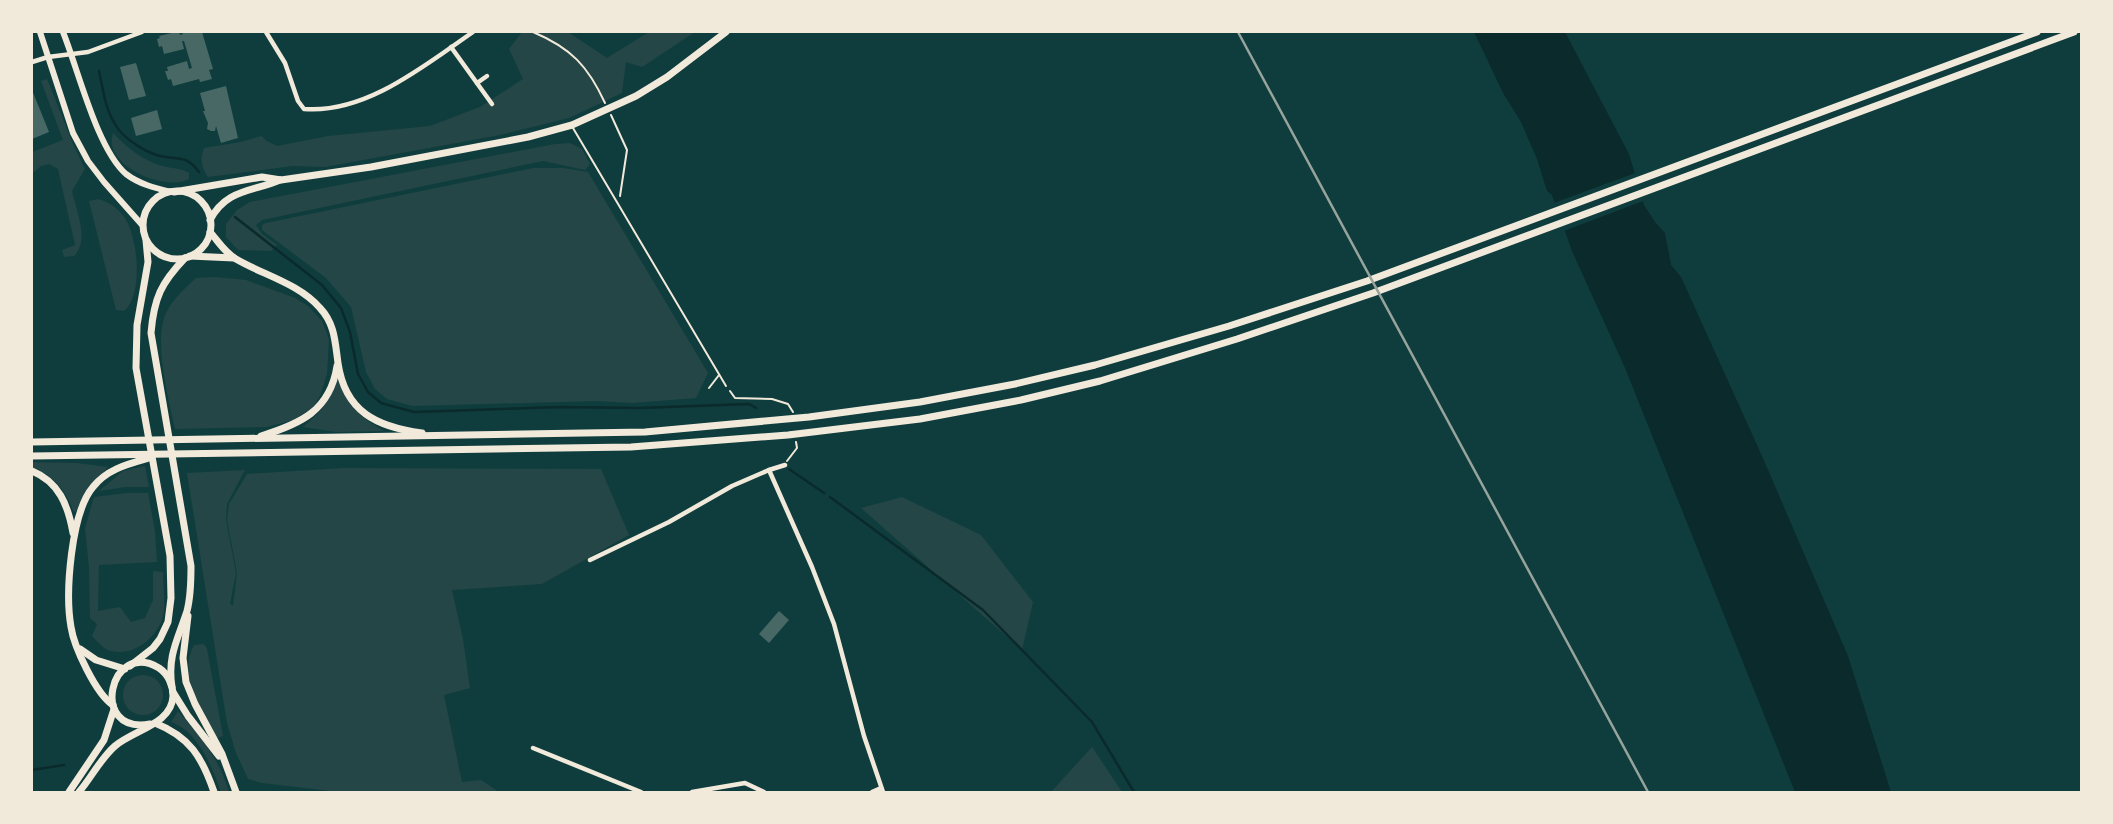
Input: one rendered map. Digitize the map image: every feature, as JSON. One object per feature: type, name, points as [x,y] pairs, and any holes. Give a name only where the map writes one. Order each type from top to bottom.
[{"type":"highway","points":[[210,220],[220,204],[233,195],[281,180],[468,149],[572,125],[667,77],[726,32]]},
{"type":"highway","points":[[32,442],[645,432],[810,417],[920,402],[1015,384],[1095,365],[1229,326],[1367,281],[2037,32]]},
{"type":"highway","points":[[32,456],[631,447],[788,435],[920,419],[1021,400],[1100,381],[1373,293],[2074,32]]},
{"type":"highway","points":[[69,793],[104,740],[114,707],[111,694],[113,684],[118,675],[160,639],[170,611],[170,556],[135,355],[137,325],[148,262],[143,226],[149,206],[159,197],[173,192],[262,177],[281,180]]},
{"type":"highway","points":[[173,192],[184,192],[196,198],[205,207],[210,220],[210,232],[202,247],[187,257],[162,286],[153,312],[152,348],[191,566],[191,591],[183,658],[186,682],[229,771],[236,793]]},
{"type":"highway","points":[[210,232],[234,258],[294,288],[320,308],[334,331],[338,361],[348,392],[358,406],[389,427],[446,436]]},
{"type":"highway","points":[[146,240],[163,256],[174,259],[234,258]]},
{"type":"highway","points":[[254,439],[295,425],[312,414],[330,389],[338,361]]},
{"type":"highway","points":[[159,454],[123,466],[100,480],[82,504],[74,537],[70,610],[74,639],[83,665],[119,715],[128,722],[152,724],[173,731],[189,744],[202,764],[214,793]]},
{"type":"highway","points":[[32,471],[51,482],[62,496],[74,537]]},
{"type":"highway","points":[[79,793],[116,746],[168,711],[172,703],[172,652],[188,608]]},
{"type":"highway","points":[[79,649],[96,660],[128,667],[143,664],[156,667],[166,675],[188,716],[229,771]]},
{"type":"main road","points":[[40,32],[80,148],[104,182],[143,226]]},
{"type":"main road","points":[[63,32],[100,135],[113,160],[135,180],[173,192]]},
{"type":"street","points":[[32,62],[48,57],[88,52],[142,32]]},
{"type":"street","points":[[266,32],[285,63],[298,101],[304,109],[313,110],[349,104],[377,93],[473,32]]},
{"type":"street","points":[[452,47],[492,104]]},
{"type":"street","points":[[477,83],[487,76]]},
{"type":"street","points":[[590,560],[669,522],[732,486],[785,465]]},
{"type":"street","points":[[769,470],[834,624],[882,791],[872,793]]},
{"type":"street","points":[[533,748],[640,793]]},
{"type":"street","points":[[691,793],[745,783],[764,793]]},
{"type":"lane","points":[[572,125],[726,386]]},
{"type":"lane","points":[[709,388],[719,375]]},
{"type":"shaded area","points":[[522,32],[568,32],[607,58],[649,32],[695,32],[642,67],[626,62],[622,93],[569,118],[500,135],[325,167],[292,166],[208,177],[204,170],[204,148],[261,136],[277,146],[328,136],[430,126],[480,107],[523,79],[509,49]]},
{"type":"shaded area","points":[[1474,32],[1565,32],[1629,154],[1644,205],[1665,233],[1671,265],[1681,277],[1848,656],[1891,792],[1795,792],[1625,368],[1572,251],[1552,195],[1547,191],[1537,159],[1521,122],[1503,93]]},
{"type":"shaded area","points":[[47,79],[85,169],[72,191],[81,234],[79,250],[74,256],[64,257],[62,250],[75,245],[58,169],[49,164],[32,171],[32,152],[63,140],[41,81]]},
{"type":"shaded area","points":[[113,133],[144,158],[159,165],[186,171],[189,173],[189,179],[169,182],[144,176],[133,170],[116,154],[112,144]]},
{"type":"shaded area","points":[[570,143],[582,149],[590,164],[585,170],[543,161],[262,220],[256,225],[262,234],[277,245],[271,251],[238,250],[226,237],[226,224],[237,210],[250,202]]},
{"type":"shaded area","points":[[533,168],[563,168],[588,172],[708,373],[696,398],[633,403],[598,401],[412,406],[387,399],[375,389],[366,372],[351,307],[326,278],[262,230],[262,225],[266,223]]},
{"type":"shaded area","points":[[98,199],[119,210],[133,237],[136,279],[130,303],[124,311],[116,310],[89,201]]},
{"type":"shaded area","points":[[196,278],[246,280],[295,298],[308,306],[322,321],[329,340],[327,374],[320,396],[313,407],[294,420],[267,427],[175,429],[161,353],[163,323],[173,302]]},
{"type":"shaded area","points":[[338,378],[355,409],[384,431],[336,432],[303,427],[325,406]]},
{"type":"shaded area","points":[[32,462],[108,467],[88,487],[76,512],[58,484],[32,467]]},
{"type":"shaded area","points":[[145,466],[149,487],[99,491],[123,471]]},
{"type":"shaded area","points":[[344,468],[601,469],[629,535],[542,584],[452,590],[470,688],[444,695],[462,782],[481,780],[499,792],[339,792],[248,779],[236,753],[227,723],[187,473],[245,470],[227,504],[226,520],[236,573],[230,604],[233,606],[237,573],[227,520],[229,504],[247,474]]},
{"type":"shaded area","points":[[148,493],[157,562],[99,565],[98,611],[120,607],[131,622],[145,618],[153,600],[153,571],[163,572],[164,611],[158,628],[145,643],[118,652],[106,649],[92,636],[97,624],[90,618],[85,528],[94,497]]},
{"type":"shaded area","points":[[902,497],[981,535],[1033,602],[1022,650],[861,508]]},
{"type":"shaded area","points":[[204,644],[223,736],[217,738],[199,705],[188,669],[194,645]]},
{"type":"shaded area","points":[[143,675],[151,676],[157,681],[162,687],[162,703],[157,709],[151,714],[143,715],[135,714],[129,709],[124,703],[123,695],[124,687],[129,681],[135,676]]},
{"type":"shaded area","points":[[178,711],[215,759],[229,792],[221,792],[209,762],[197,742],[181,727],[171,722]]},
{"type":"shaded area","points":[[1092,747],[1122,792],[1051,792]]},
{"type":"pier","points":[[1638,172],[1646,200],[1561,232],[1551,204]]},
{"type":"building","points":[[176,32],[180,35],[182,32],[202,32],[213,69],[209,70],[212,79],[200,82],[199,79],[173,86],[171,79],[168,80],[165,71],[168,71],[167,67],[187,61],[189,69],[192,68],[184,41],[184,49],[164,54],[162,46],[159,47],[159,36]]},
{"type":"building","points":[[136,63],[146,96],[129,100],[120,67]]},
{"type":"building","points":[[226,86],[238,138],[221,143],[216,126],[215,131],[207,129],[208,123],[200,93]]},
{"type":"building","points":[[32,90],[49,132],[32,139]]},
{"type":"building","points":[[157,110],[162,129],[136,136],[131,118]]},
{"type":"building","points":[[779,611],[789,620],[769,643],[759,634]]},
{"type":"waterway","points":[[99,71],[109,112],[119,130],[152,153],[188,161],[199,172]]},
{"type":"waterway","points":[[235,217],[322,285],[341,308],[350,332],[358,374],[368,392],[381,403],[414,412],[749,404],[756,408]]},
{"type":"waterway","points":[[789,469],[824,493]]},
{"type":"waterway","points":[[830,497],[983,610],[1092,722],[1134,792]]},
{"type":"waterway","points":[[32,770],[64,765]]},
{"type":"railway","points":[[1238,32],[1648,792]]}]
